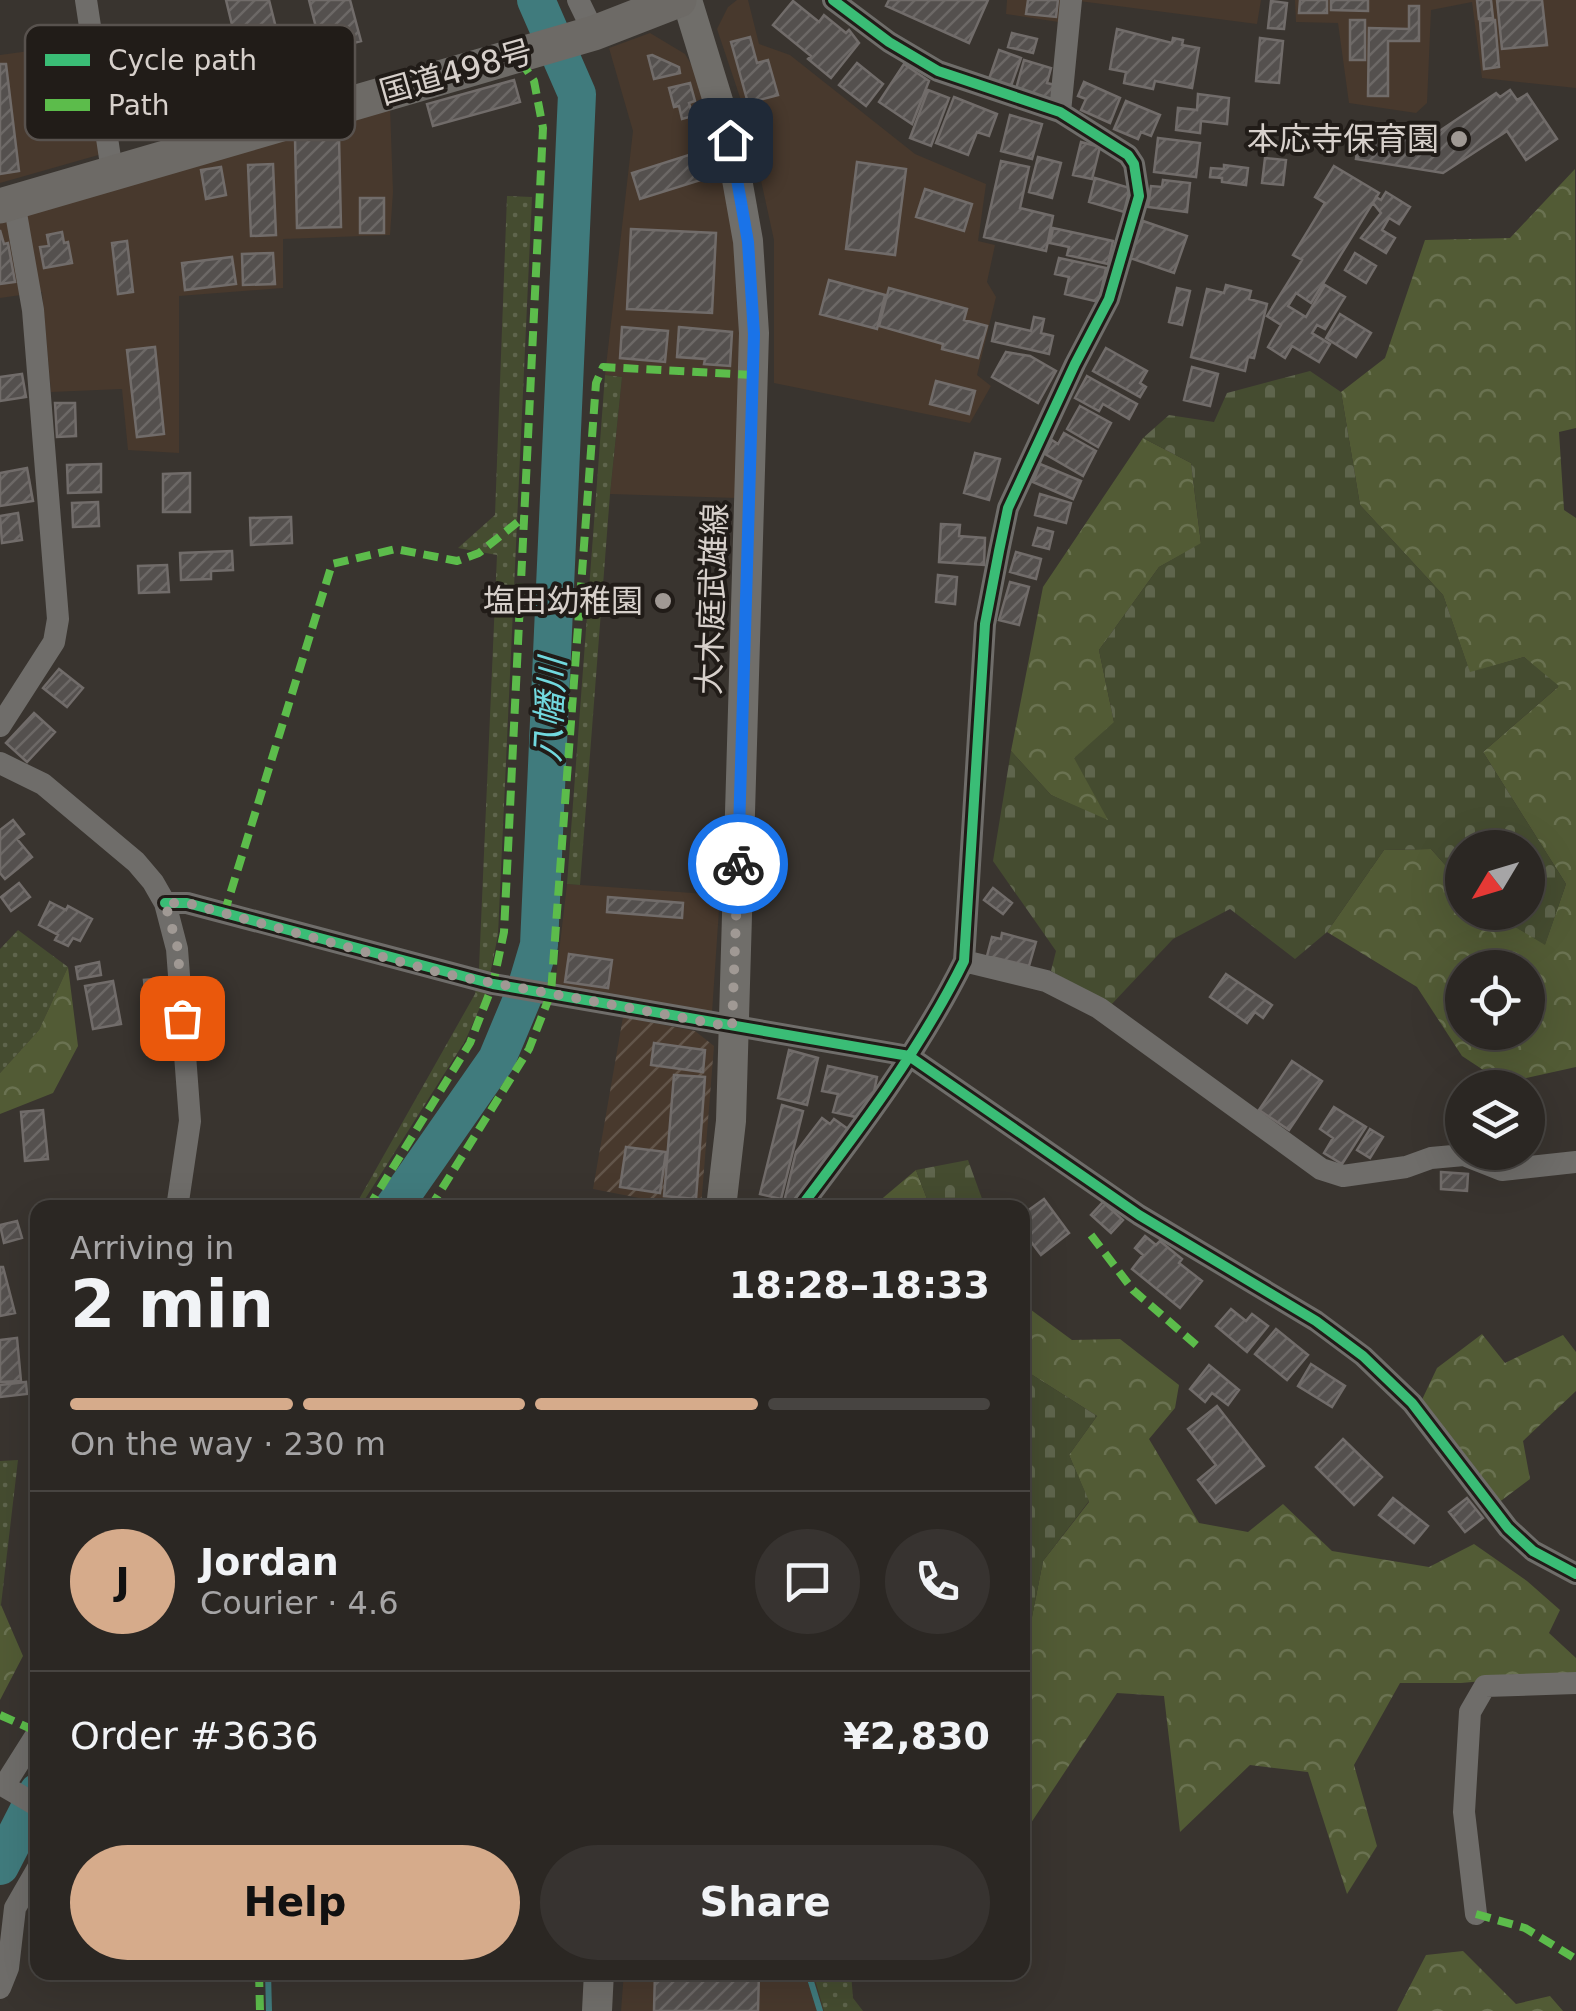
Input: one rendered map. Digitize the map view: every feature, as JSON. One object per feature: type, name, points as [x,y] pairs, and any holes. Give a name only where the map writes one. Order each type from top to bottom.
[{"type":"highway","name":"国道498号","points":[[355,101],[594,32],[679,0]]},
{"type":"highway","name":"国道498号","points":[[7,204],[222,140]]},
{"type":"main road","name":"大木庭武雄線","points":[[687,0],[730,140],[748,242],[754,334],[730,1120],[722,1200]]},
{"type":"main road","points":[[597,2011],[599,1980]]},
{"type":"street","points":[[86,0],[90,25]]},
{"type":"street","points":[[578,0],[594,32]]},
{"type":"street","points":[[806,1200],[879,1105],[964,961],[986,624],[1008,508],[1109,299],[1139,196],[1134,164],[1128,155],[1060,112],[938,71],[888,42],[833,0]]},
{"type":"street","points":[[1060,112],[1071,0]]},
{"type":"street","points":[[107,140],[112,172]]},
{"type":"street","points":[[0,726],[54,642],[58,619],[33,310],[7,204]]},
{"type":"street","points":[[0,763],[42,784],[136,862],[165,903],[178,949],[190,1121],[178,1200]]},
{"type":"street","points":[[165,903],[187,903],[492,984],[909,1056],[1139,1216],[1316,1321],[1363,1356],[1412,1403],[1508,1528],[1533,1551],[1576,1574]]},
{"type":"street","points":[[964,961],[1046,981],[1100,1008],[1321,1169],[1332,1173],[1343,1176],[1464,1154],[1502,1170],[1575,1166]]},
{"type":"street","points":[[1476,1914],[1464,1812],[1470,1712],[1485,1686],[1576,1683]]},
{"type":"street","points":[[30,1745],[4,1786],[30,1801]]},
{"type":"street","points":[[0,1988],[8,1968],[15,1908],[30,1882]]},
{"type":"shaded area","points":[[737,0],[748,0],[759,44],[790,55],[915,154],[986,184],[978,241],[995,245],[987,282],[996,297],[977,375],[991,386],[970,423],[774,383],[774,240],[748,121],[717,29],[728,7]]},
{"type":"shaded area","points":[[1007,0],[1261,0],[1257,24],[1079,1],[1078,25],[1006,14]]},
{"type":"shaded area","points":[[1295,0],[1576,0],[1576,88],[1482,78],[1472,2],[1431,10],[1427,103],[1416,113],[1349,103],[1338,23],[1296,22]]},
{"type":"shaded area","points":[[650,33],[685,54],[696,72],[720,144],[737,259],[741,380],[737,498],[610,494],[622,377],[605,375],[633,131],[609,48]]},
{"type":"shaded area","points":[[25,52],[25,140],[100,140],[102,154],[0,183],[0,55]]},
{"type":"shaded area","points":[[390,106],[390,235],[283,239],[283,288],[179,296],[179,453],[128,450],[122,389],[51,392],[42,292],[0,298],[0,217],[271,140],[355,140],[355,116]]},
{"type":"shaded area","points":[[567,884],[720,895],[712,1013],[555,986]]},
{"type":"shaded area","points":[[623,1017],[695,1031],[714,1046],[702,1200],[650,1200],[593,1189]]},
{"type":"shaded area","points":[[623,1980],[815,1980],[824,2011],[621,2011]]},
{"type":"green space","points":[[1575,169],[1576,428],[1559,432],[1564,510],[1576,518],[1576,1067],[1545,1074],[1545,1070],[1483,1070],[1458,1050],[1545,1050],[1545,950],[1445,950],[1445,1030],[1417,987],[1327,932],[1384,850],[1431,849],[1445,865],[1445,930],[1521,930],[1545,944],[1566,884],[1545,851],[1545,830],[1532,830],[1483,752],[1558,687],[1524,657],[1470,673],[1443,595],[1360,505],[1341,392],[1385,358],[1425,240],[1510,238]]},
{"type":"green space","points":[[507,196],[532,197],[498,935],[486,994],[465,1041],[364,1200],[359,1200],[475,994],[497,555],[458,548],[495,515]]},
{"type":"green space","points":[[1310,371],[1341,392],[1360,505],[1443,595],[1470,672],[1524,657],[1559,686],[1483,752],[1532,830],[1445,830],[1445,865],[1431,849],[1384,850],[1327,932],[1295,959],[1230,909],[1173,939],[1110,1006],[1051,971],[1056,951],[993,861],[1011,751],[1051,795],[1108,820],[1074,758],[1114,722],[1099,650],[1159,567],[1201,543],[1191,463],[1143,438],[1169,415],[1214,422],[1227,393]]},
{"type":"green space","points":[[605,375],[622,377],[580,885],[567,884]]},
{"type":"green space","points":[[1143,438],[1191,463],[1201,544],[1159,567],[1099,650],[1114,722],[1109,822],[1051,795],[1011,751],[1043,587]]},
{"type":"green space","points":[[1545,851],[1566,884],[1545,945],[1520,930],[1545,930]]},
{"type":"green space","points":[[18,930],[68,967],[39,1030],[0,1073],[0,949]]},
{"type":"green space","points":[[68,967],[78,1046],[53,1093],[0,1114],[0,1073],[39,1030]]},
{"type":"green space","points":[[968,1160],[982,1200],[927,1200],[916,1170]]},
{"type":"green space","points":[[916,1170],[927,1200],[880,1200]]},
{"type":"green space","points":[[1030,1309],[1072,1340],[1120,1339],[1179,1385],[1175,1408],[1149,1439],[1199,1523],[1248,1532],[1283,1504],[1332,1551],[1429,1567],[1474,1544],[1560,1610],[1549,1633],[1576,1658],[1576,1673],[1461,1683],[1400,1683],[1354,1765],[1377,1846],[1347,1894],[1308,1772],[1250,1765],[1180,1832],[1164,1696],[1117,1693],[1030,1824],[1030,1617],[1043,1561],[1089,1502],[1069,1455],[1097,1416],[1030,1373]]},
{"type":"green space","points":[[1482,1334],[1505,1363],[1563,1335],[1576,1352],[1576,1391],[1523,1441],[1530,1479],[1498,1503],[1419,1406],[1437,1368]]},
{"type":"green space","points":[[1030,1373],[1097,1416],[1069,1455],[1089,1501],[1043,1561],[1032,1617]]},
{"type":"green space","points":[[18,1460],[1,1605],[0,1606],[0,1461]]},
{"type":"green space","points":[[0,1606],[23,1656],[0,1700]]},
{"type":"green space","points":[[1463,1951],[1516,2004],[1550,1996],[1563,2011],[1397,2011],[1426,1955]]},
{"type":"green space","points":[[815,1980],[852,1980],[853,1998],[863,2011],[824,2011]]},
{"type":"water","points":[[527,0],[554,0],[568,28],[583,98],[562,99],[539,22]]},
{"type":"building","points":[[226,0],[269,0],[275,25],[232,25]]},
{"type":"building","points":[[309,0],[350,0],[361,41],[355,43],[355,25],[315,25]]},
{"type":"building","points":[[889,0],[988,0],[969,43],[886,6]]},
{"type":"building","points":[[1028,0],[1058,0],[1056,17],[1026,14]]},
{"type":"building","points":[[1300,0],[1327,0],[1327,13],[1299,13]]},
{"type":"building","points":[[1331,0],[1368,0],[1368,11],[1331,10]]},
{"type":"building","points":[[1477,0],[1491,0],[1493,18],[1479,19]]},
{"type":"building","points":[[1497,0],[1542,0],[1547,45],[1502,49]]},
{"type":"building","points":[[793,1],[819,22],[824,15],[846,33],[849,30],[859,43],[831,78],[773,25]]},
{"type":"building","points":[[1271,1],[1287,3],[1284,29],[1268,28]]},
{"type":"building","points":[[1409,6],[1419,6],[1419,41],[1388,41],[1388,96],[1368,96],[1369,28],[1409,29]]},
{"type":"building","points":[[1350,20],[1365,20],[1365,60],[1350,60]]},
{"type":"building","points":[[1495,20],[1499,67],[1484,69],[1480,21]]},
{"type":"building","points":[[1117,29],[1172,43],[1173,38],[1183,40],[1182,45],[1199,48],[1192,88],[1155,81],[1153,89],[1124,83],[1126,72],[1110,69]]},
{"type":"building","points":[[1012,33],[1037,39],[1033,53],[1008,47]]},
{"type":"building","points":[[750,37],[757,63],[768,60],[778,95],[748,103],[731,42]]},
{"type":"building","points":[[1260,38],[1283,41],[1279,83],[1256,81]]},
{"type":"building","points":[[999,50],[1021,58],[1011,86],[989,79]]},
{"type":"building","points":[[648,56],[679,67],[680,73],[654,79]]},
{"type":"building","points":[[1024,60],[1051,68],[1047,83],[1055,85],[1052,100],[1016,89]]},
{"type":"building","points":[[857,63],[883,84],[866,106],[839,85]]},
{"type":"building","points":[[0,64],[6,64],[19,171],[0,174]]},
{"type":"building","points":[[904,64],[929,81],[912,124],[879,102]]},
{"type":"building","points":[[514,80],[520,102],[433,126],[427,104]]},
{"type":"building","points":[[1084,82],[1120,98],[1110,123],[1081,110],[1086,99],[1078,96]]},
{"type":"building","points":[[690,83],[695,101],[689,103],[693,116],[682,119],[669,88]]},
{"type":"building","points":[[928,90],[949,98],[931,146],[910,138]]},
{"type":"building","points":[[1510,90],[1517,100],[1527,94],[1557,139],[1526,160],[1507,131],[1443,173],[1356,159],[1361,122],[1435,134],[1496,93],[1500,97]]},
{"type":"building","points":[[1198,94],[1229,98],[1227,124],[1201,121],[1200,133],[1176,130],[1178,108],[1197,110]]},
{"type":"building","points":[[954,97],[997,114],[989,136],[977,132],[968,155],[936,143]]},
{"type":"building","points":[[1126,101],[1160,115],[1151,136],[1141,132],[1138,139],[1114,129]]},
{"type":"building","points":[[1010,115],[1042,124],[1032,159],[1001,151]]},
{"type":"building","points":[[1158,138],[1200,143],[1196,177],[1154,172]]},
{"type":"building","points":[[295,140],[339,140],[341,227],[297,228]]},
{"type":"building","points":[[1081,142],[1100,147],[1092,179],[1073,175]]},
{"type":"building","points":[[695,153],[704,179],[640,199],[632,173]]},
{"type":"building","points":[[1038,157],[1061,163],[1052,198],[1029,192]]},
{"type":"building","points":[[1265,158],[1286,160],[1283,185],[1262,183]]},
{"type":"building","points":[[1001,161],[1029,167],[1020,208],[1053,216],[1046,251],[984,237]]},
{"type":"building","points":[[857,162],[906,169],[895,255],[846,249]]},
{"type":"building","points":[[273,164],[276,235],[251,236],[248,165]]},
{"type":"building","points":[[1224,165],[1248,168],[1246,185],[1210,177],[1211,168],[1224,169]]},
{"type":"building","points":[[1334,166],[1379,193],[1311,303],[1296,293],[1288,306],[1306,317],[1325,285],[1345,297],[1325,329],[1317,325],[1312,333],[1330,344],[1319,362],[1292,346],[1285,358],[1268,347],[1281,325],[1267,316],[1302,260],[1293,255],[1325,203],[1315,197]]},
{"type":"building","points":[[221,167],[226,195],[206,199],[201,170]]},
{"type":"building","points":[[1095,178],[1130,188],[1124,212],[1089,202]]},
{"type":"building","points":[[1163,180],[1190,183],[1187,212],[1148,207],[1151,186],[1162,187]]},
{"type":"building","points":[[925,189],[972,204],[964,231],[916,217]]},
{"type":"building","points":[[1386,192],[1410,207],[1399,224],[1389,218],[1382,230],[1395,238],[1386,253],[1361,238],[1381,213],[1373,203],[1376,197],[1381,200]]},
{"type":"building","points":[[360,198],[384,198],[384,233],[360,233]]},
{"type":"building","points":[[1143,221],[1187,236],[1174,273],[1130,258]]},
{"type":"building","points":[[1053,228],[1113,241],[1108,264],[1067,255],[1069,247],[1050,243]]},
{"type":"building","points":[[631,229],[716,233],[712,313],[627,309]]},
{"type":"building","points":[[0,230],[4,244],[8,243],[15,282],[0,284]]},
{"type":"building","points":[[62,232],[72,263],[44,268],[40,247],[49,246],[47,235]]},
{"type":"building","points":[[127,241],[133,292],[118,294],[112,243]]},
{"type":"building","points":[[273,253],[275,284],[243,285],[242,254]]},
{"type":"building","points":[[1355,253],[1376,266],[1366,283],[1345,270]]},
{"type":"building","points":[[232,257],[236,284],[185,290],[182,263]]},
{"type":"building","points":[[1059,258],[1106,268],[1099,302],[1065,294],[1069,277],[1055,274]]},
{"type":"building","points":[[829,280],[885,295],[877,329],[820,314]]},
{"type":"building","points":[[1226,285],[1251,291],[1249,299],[1267,304],[1254,358],[1248,357],[1245,371],[1191,357],[1207,289],[1224,293]]},
{"type":"building","points":[[889,288],[967,309],[964,320],[987,326],[978,358],[879,326]]},
{"type":"building","points":[[1177,288],[1190,291],[1182,325],[1169,322]]},
{"type":"building","points":[[1340,314],[1371,333],[1356,357],[1326,338]]},
{"type":"building","points":[[1034,317],[1044,319],[1041,333],[1053,336],[1049,354],[992,341],[996,323],[1031,331]]},
{"type":"building","points":[[622,327],[668,331],[665,362],[620,358]]},
{"type":"building","points":[[679,327],[732,332],[730,366],[677,357]]},
{"type":"building","points":[[155,347],[164,434],[137,437],[127,350]]},
{"type":"building","points":[[1106,348],[1147,371],[1140,383],[1146,387],[1140,397],[1093,371]]},
{"type":"building","points":[[1006,352],[1030,356],[1056,371],[1038,403],[992,377]]},
{"type":"building","points":[[1192,367],[1218,374],[1210,406],[1184,400]]},
{"type":"building","points":[[22,374],[26,397],[0,401],[0,377]]},
{"type":"building","points":[[1087,376],[1137,404],[1129,419],[1103,404],[1099,411],[1075,398]]},
{"type":"building","points":[[936,381],[975,391],[969,414],[930,404]]},
{"type":"building","points":[[55,403],[75,403],[76,436],[57,437]]},
{"type":"building","points":[[1080,406],[1111,423],[1098,447],[1067,429]]},
{"type":"building","points":[[1064,433],[1096,451],[1083,476],[1045,454],[1052,440],[1058,444]]},
{"type":"building","points":[[975,453],[1000,459],[989,500],[964,493]]},
{"type":"building","points":[[101,464],[101,492],[68,493],[67,465]]},
{"type":"building","points":[[1040,464],[1081,481],[1073,499],[1033,482]]},
{"type":"building","points":[[27,468],[33,501],[0,506],[0,473]]},
{"type":"building","points":[[190,473],[190,512],[163,512],[163,474]]},
{"type":"building","points":[[1040,494],[1071,503],[1066,523],[1035,515]]},
{"type":"building","points":[[98,502],[99,526],[73,527],[72,503]]},
{"type":"building","points":[[18,513],[22,540],[2,543],[0,516]]},
{"type":"building","points":[[291,517],[292,543],[251,545],[250,518]]},
{"type":"building","points":[[941,524],[960,525],[959,536],[985,538],[984,565],[939,562]]},
{"type":"building","points":[[1038,528],[1053,532],[1049,549],[1033,545]]},
{"type":"building","points":[[232,551],[233,570],[211,571],[211,579],[181,580],[180,553]]},
{"type":"building","points":[[1016,552],[1041,559],[1036,579],[1010,572]]},
{"type":"building","points":[[167,565],[169,592],[139,593],[138,566]]},
{"type":"building","points":[[938,575],[957,577],[955,604],[936,602]]},
{"type":"building","points":[[1010,582],[1029,587],[1019,625],[999,620]]},
{"type":"building","points":[[59,669],[83,688],[67,707],[43,688]]},
{"type":"building","points":[[34,713],[55,732],[27,762],[6,743]]},
{"type":"building","points":[[13,820],[24,834],[17,839],[32,857],[5,879],[0,873],[0,830]]},
{"type":"building","points":[[19,883],[30,897],[11,911],[1,897]]},
{"type":"building","points":[[993,888],[1012,903],[1003,914],[984,900]]},
{"type":"building","points":[[608,897],[683,903],[682,918],[607,912]]},
{"type":"building","points":[[50,902],[66,910],[68,906],[92,919],[80,941],[73,938],[68,946],[55,940],[58,935],[39,925]]},
{"type":"building","points":[[1002,933],[1036,942],[1029,966],[987,956],[992,937],[1001,939]]},
{"type":"building","points":[[569,954],[612,960],[608,988],[565,982]]},
{"type":"building","points":[[99,962],[101,975],[78,979],[76,967]]},
{"type":"building","points":[[1226,974],[1272,1005],[1263,1018],[1255,1012],[1247,1023],[1210,997]]},
{"type":"building","points":[[167,978],[169,997],[146,999],[144,980]]},
{"type":"building","points":[[113,981],[121,1024],[93,1029],[85,986]]},
{"type":"building","points":[[654,1043],[705,1050],[703,1072],[651,1065]]},
{"type":"building","points":[[789,1050],[818,1058],[807,1105],[778,1098]]},
{"type":"building","points":[[1292,1061],[1322,1081],[1289,1130],[1259,1110]]},
{"type":"building","points":[[828,1066],[877,1077],[873,1097],[856,1117],[833,1112],[838,1094],[822,1091]]},
{"type":"building","points":[[674,1075],[705,1077],[696,1199],[664,1196]]},
{"type":"building","points":[[782,1105],[803,1111],[781,1199],[760,1194]]},
{"type":"building","points":[[1334,1107],[1366,1127],[1342,1164],[1324,1153],[1333,1138],[1320,1129]]},
{"type":"building","points":[[43,1110],[48,1159],[25,1161],[21,1112]]},
{"type":"building","points":[[822,1118],[830,1124],[834,1119],[848,1129],[795,1200],[784,1200],[796,1152]]},
{"type":"building","points":[[1370,1129],[1383,1137],[1370,1158],[1357,1150]]},
{"type":"building","points":[[626,1147],[666,1152],[660,1193],[620,1187]]},
{"type":"building","points":[[1441,1172],[1468,1174],[1467,1191],[1441,1189]]},
{"type":"building","points":[[1044,1199],[1069,1233],[1041,1255],[1030,1241],[1030,1209]]},
{"type":"building","points":[[1103,1202],[1123,1220],[1111,1233],[1091,1215]]},
{"type":"building","points":[[17,1221],[22,1238],[4,1243],[0,1225]]},
{"type":"building","points":[[1145,1236],[1156,1245],[1160,1241],[1202,1281],[1180,1308],[1132,1269],[1143,1255],[1135,1248]]},
{"type":"building","points":[[0,1267],[15,1313],[0,1316]]},
{"type":"building","points":[[1231,1309],[1246,1321],[1252,1314],[1268,1326],[1247,1352],[1216,1326]]},
{"type":"building","points":[[1276,1329],[1308,1355],[1287,1380],[1255,1354]]},
{"type":"building","points":[[17,1338],[21,1381],[0,1382],[0,1340]]},
{"type":"building","points":[[1311,1364],[1345,1386],[1332,1407],[1298,1386]]},
{"type":"building","points":[[1209,1365],[1239,1390],[1228,1405],[1212,1393],[1205,1402],[1190,1389]]},
{"type":"building","points":[[26,1382],[27,1394],[0,1397],[0,1385]]},
{"type":"building","points":[[1217,1406],[1264,1466],[1216,1503],[1198,1480],[1216,1465],[1188,1429]]},
{"type":"building","points":[[1343,1439],[1382,1477],[1354,1505],[1316,1467]]},
{"type":"building","points":[[1393,1498],[1428,1526],[1414,1543],[1379,1515]]},
{"type":"building","points":[[1467,1498],[1483,1518],[1465,1532],[1449,1512]]},
{"type":"building","points":[[655,1980],[759,1980],[758,2011],[654,2011]]},
{"type":"waterway","name":"八幡川","points":[[399,1200],[497,1059],[525,992],[539,945],[577,94],[536,0]]},
{"type":"waterway","name":"八幡川","points":[[0,1866],[30,1808]]},
{"type":"waterway","points":[[268,1980],[269,2011]]},
{"type":"waterway","points":[[810,1980],[820,2011]]},
{"type":"marked path","points":[[373,1200],[470,1043],[493,984],[504,932],[543,128],[534,81],[516,54]]},
{"type":"marked path","points":[[435,1200],[529,1049],[551,993],[596,383],[603,367],[754,375]]},
{"type":"marked path","points":[[224,914],[332,564],[396,549],[457,561],[479,553],[524,517]]},
{"type":"marked path","points":[[1091,1235],[1133,1290],[1202,1350]]},
{"type":"marked path","points":[[0,1715],[30,1728]]},
{"type":"marked path","points":[[1476,1914],[1525,1928],[1576,1959]]},
{"type":"marked path","points":[[259,1980],[260,2011]]},
{"type":"cycle path","points":[[806,1200],[909,1057],[964,961],[985,624],[1008,508],[1109,299],[1139,196],[1134,164],[1128,155],[1060,112],[938,71],[889,42],[833,0]]},
{"type":"cycle path","points":[[165,903],[187,903],[493,984],[909,1056],[1139,1215],[1316,1321],[1363,1356],[1412,1403],[1508,1528],[1533,1551],[1576,1574]]},
{"type":"way so far","points":[[182,1018],[178,949],[165,903],[187,903],[445,974],[732,1027],[738,864]]},
{"type":"place","name":"本応寺保育園","points":[[1459,139]]},
{"type":"place","name":"塩田幼稚園","points":[[663,601]]},
{"type":"route","points":[[730,140],[748,242],[754,334],[738,864]]}]
